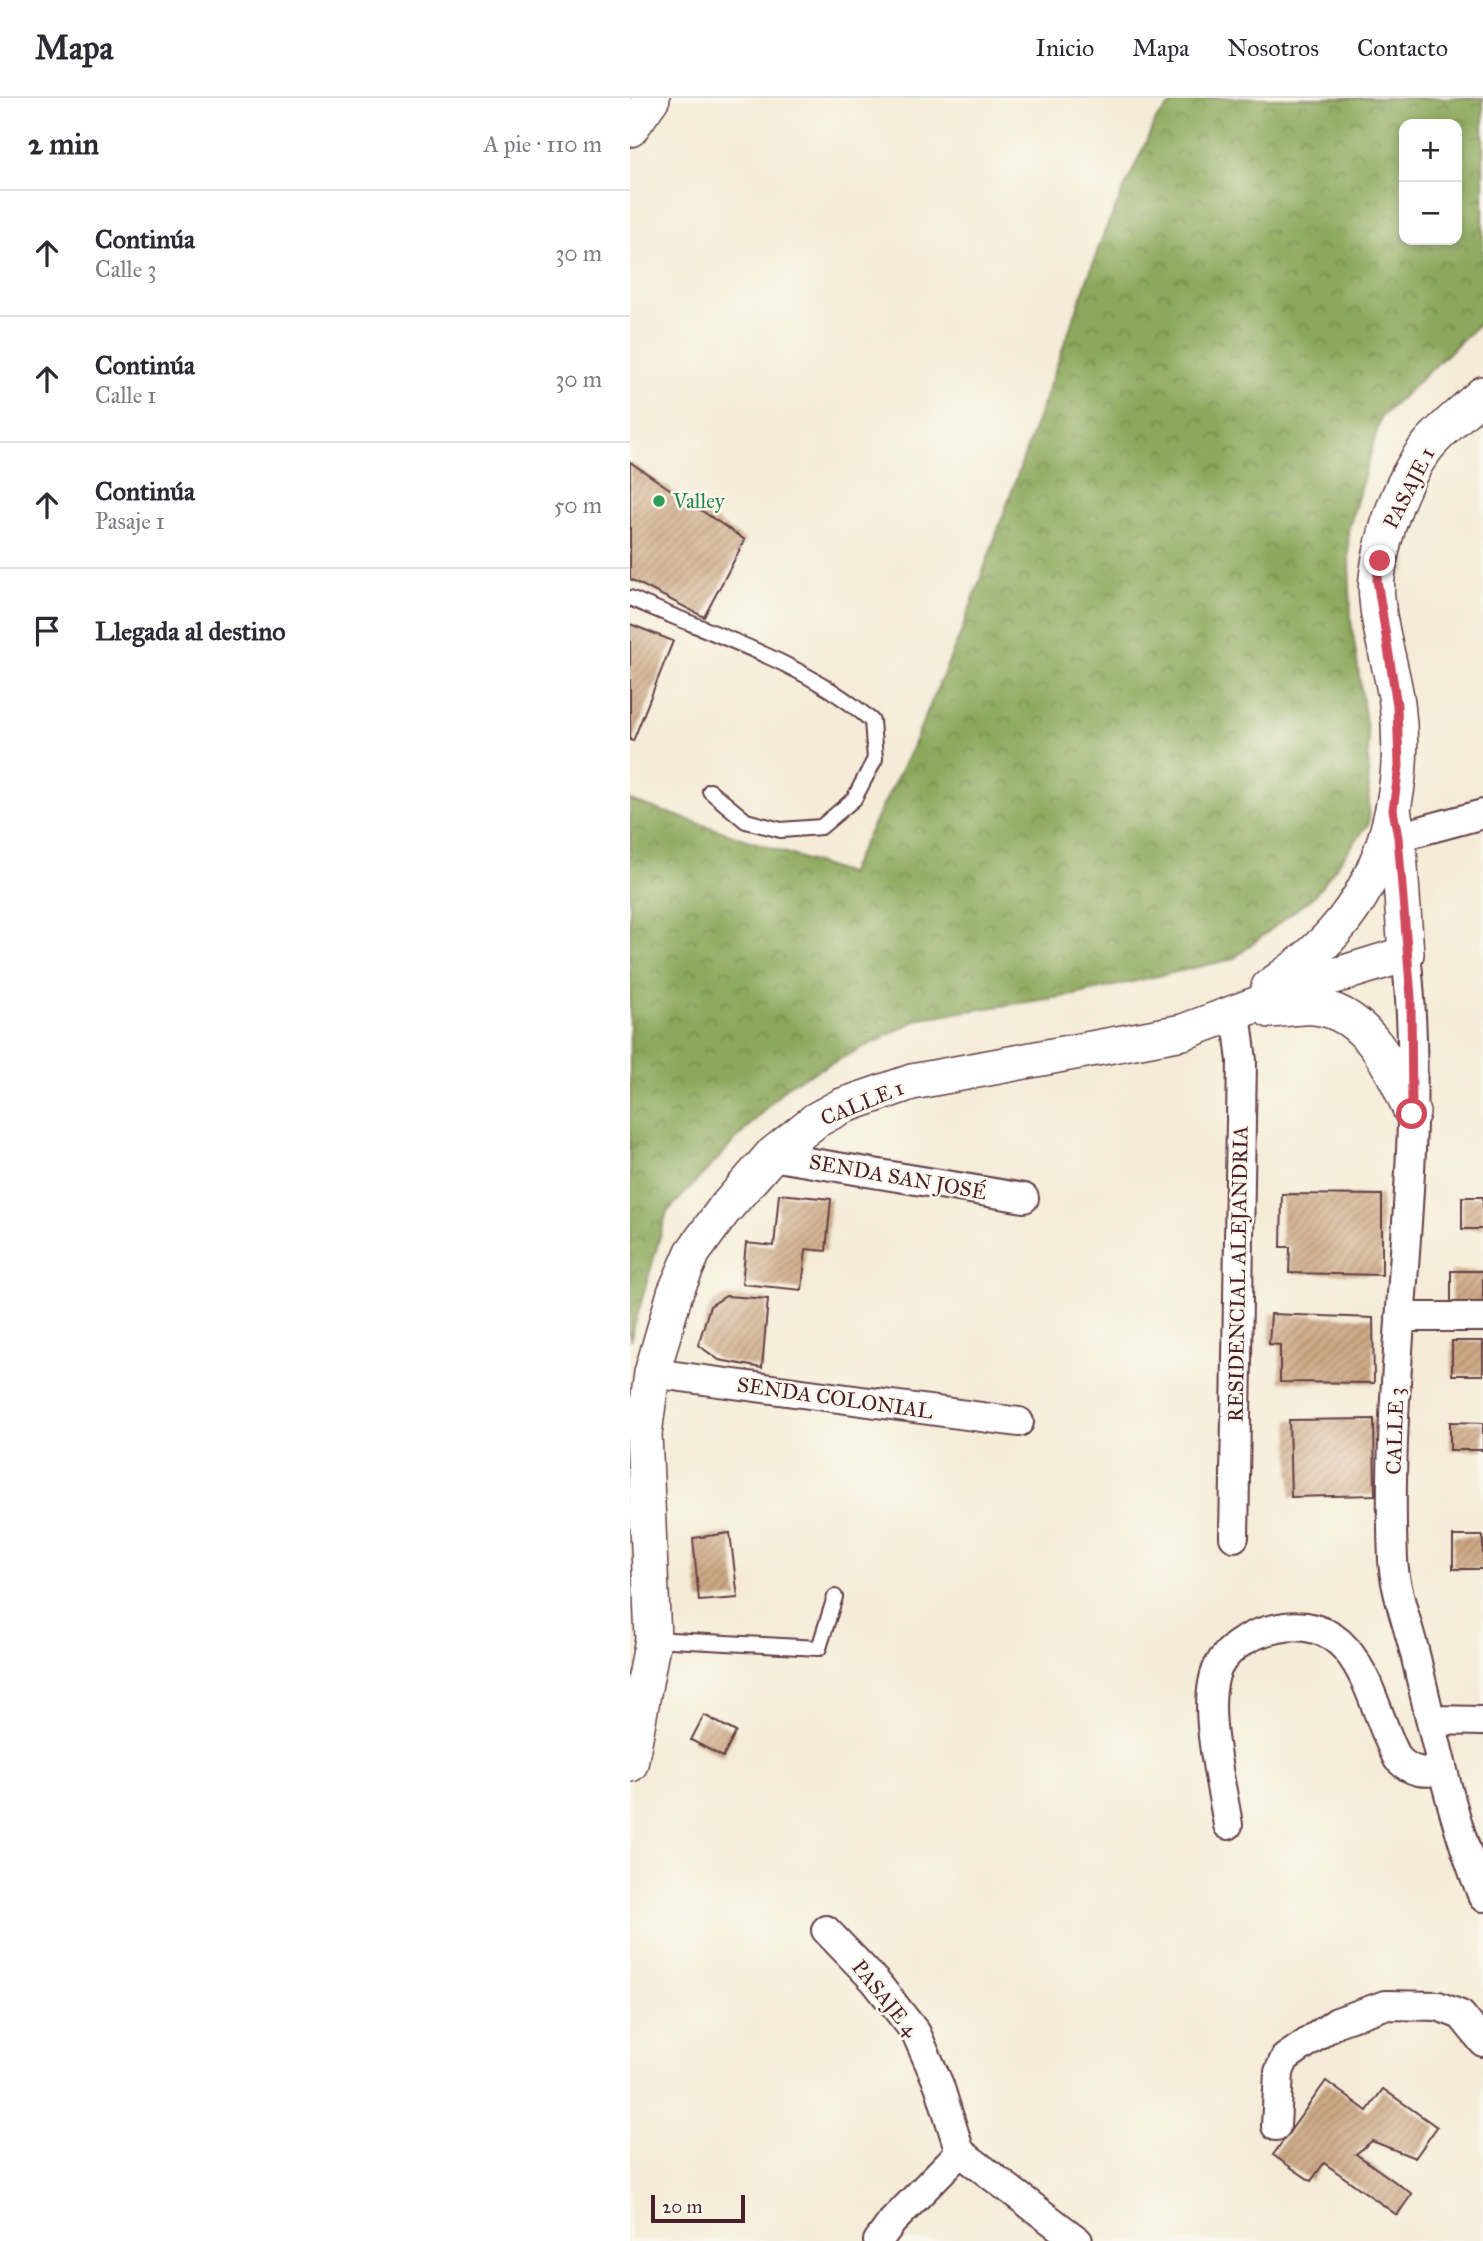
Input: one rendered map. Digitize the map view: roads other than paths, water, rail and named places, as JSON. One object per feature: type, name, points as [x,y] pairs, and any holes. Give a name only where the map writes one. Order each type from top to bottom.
[{"type":"street","points":[[630,129],[652,98]]},
{"type":"street","name":"PASAJE 1","points":[[1395,824],[1399,766],[1397,705],[1377,580],[1382,549],[1388,524],[1431,443],[1483,394]]},
{"type":"street","points":[[1395,824],[1483,814]]},
{"type":"street","points":[[1395,824],[1406,954]]},
{"type":"street","points":[[1236,1012],[1306,960],[1336,931],[1360,895],[1395,824]]},
{"type":"street","name":"CALLE 1","points":[[630,1764],[653,1639],[644,1434],[652,1373],[675,1293],[693,1252],[723,1211],[771,1156],[816,1120],[842,1106],[912,1082],[1182,1032],[1328,978],[1406,954]]},
{"type":"street","name":"CALLE 3","points":[[1406,954],[1411,997],[1412,1114],[1393,1439],[1393,1563],[1443,1771],[1483,1897]]},
{"type":"street","points":[[1236,1012],[1316,1007],[1353,1022],[1393,1066],[1412,1114]]},
{"type":"street","name":"RESIDENCIAL ALEJANDRIA","points":[[1234,1537],[1242,1061],[1236,1012]]},
{"type":"street","name":"SENDA SAN JOSÉ","points":[[771,1156],[1024,1198]]},
{"type":"street","points":[[1401,1317],[1483,1317]]},
{"type":"street","name":"SENDA COLONIAL","points":[[652,1373],[1018,1422]]},
{"type":"street","points":[[1228,1825],[1213,1718],[1213,1693],[1218,1667],[1232,1649],[1258,1632],[1291,1625],[1322,1630],[1343,1646],[1360,1667],[1398,1759],[1409,1770],[1425,1773],[1443,1771]]},
{"type":"street","points":[[1431,1720],[1483,1721]]},
{"type":"street","name":"PASAJE 4","points":[[826,1930],[876,1981],[916,2033],[939,2085],[960,2152]]},
{"type":"street","points":[[1276,2126],[1279,2072],[1285,2058],[1337,2022],[1385,2005],[1438,2006],[1461,2015],[1483,2042]]},
{"type":"street","points":[[878,2241],[892,2222],[960,2152],[1078,2241]]},
{"type":"lane","points":[[630,598],[801,673],[849,701],[872,721],[876,759],[854,799],[821,827],[781,830],[746,821],[710,791]]},
{"type":"lane","points":[[653,1639],[820,1648],[835,1597]]},
{"type":"place","name":"Valley","points":[[659,501]]}]
